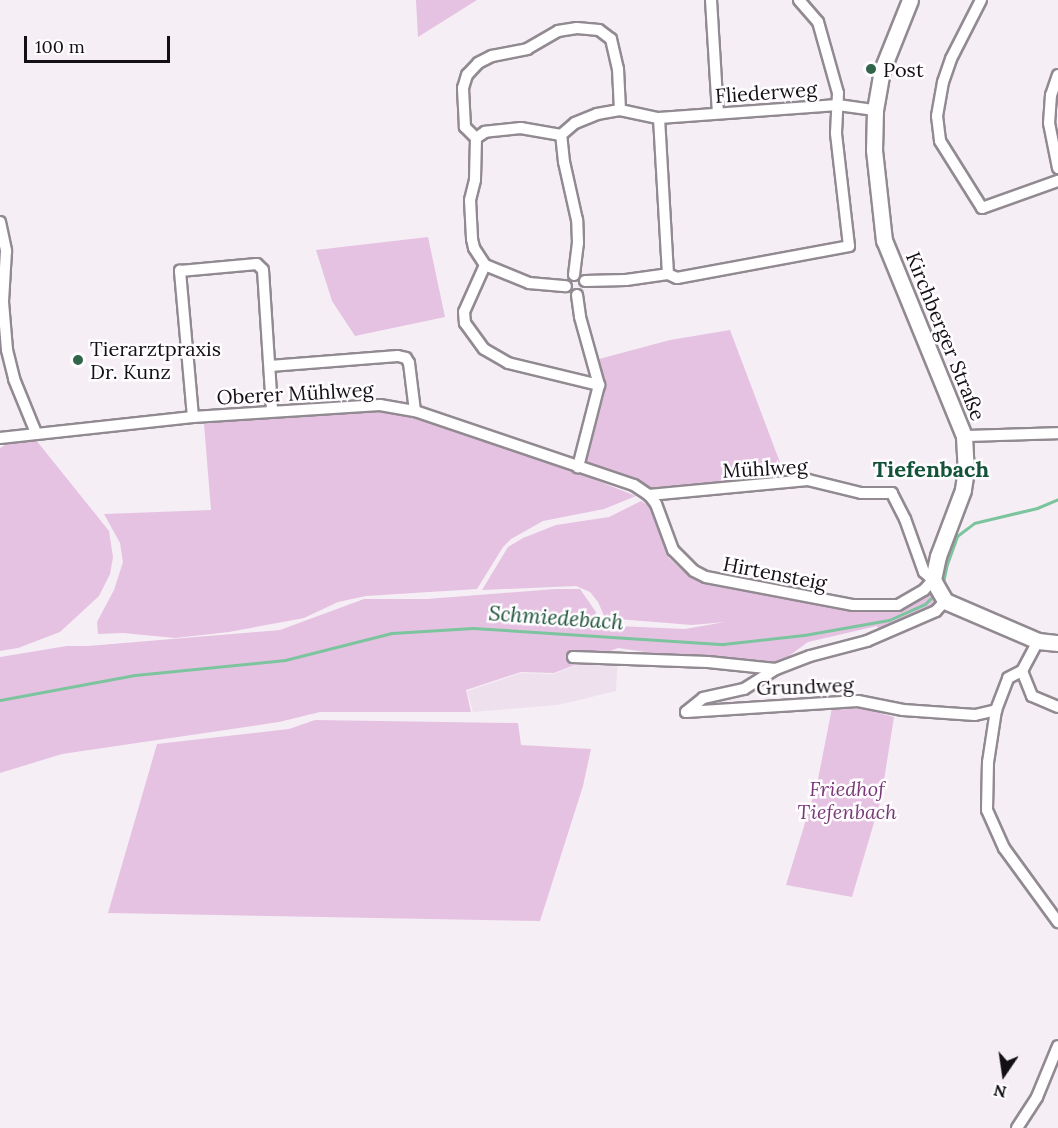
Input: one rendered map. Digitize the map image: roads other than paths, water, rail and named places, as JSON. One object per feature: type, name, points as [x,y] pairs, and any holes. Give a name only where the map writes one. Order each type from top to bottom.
[{"type":"main road","name":"Kirchberger Straße","points":[[910,0],[882,70],[875,110],[874,150],[884,240],[964,436],[966,470],[963,490],[938,556],[939,591]]},
{"type":"main road","points":[[939,591],[1038,641],[1058,643]]},
{"type":"street","points":[[711,0],[718,113]]},
{"type":"street","points":[[585,281],[626,280],[668,274],[678,278],[849,246],[836,133],[838,93],[818,22],[799,0]]},
{"type":"street","points":[[981,0],[951,59],[943,82],[937,116],[940,141],[982,208],[1058,181]]},
{"type":"street","points":[[566,286],[529,283],[485,265],[474,248],[470,200],[476,180],[476,138],[465,127],[463,88],[467,75],[478,63],[492,56],[527,49],[558,31],[577,28],[599,30],[611,39],[618,69],[620,110]]},
{"type":"street","points":[[1058,75],[1051,95],[1049,123],[1058,168]]},
{"type":"street","name":"Fliederweg","points":[[561,135],[575,123],[597,114],[620,110],[660,118],[837,105],[875,110]]},
{"type":"street","points":[[660,118],[668,274]]},
{"type":"street","points":[[476,138],[485,132],[521,128],[561,135],[578,220],[574,275]]},
{"type":"street","points":[[0,222],[6,250],[3,302],[7,350],[14,379],[36,433]]},
{"type":"street","points":[[193,417],[180,272],[257,264],[263,270],[272,410]]},
{"type":"street","points":[[485,265],[464,312],[465,323],[484,349],[508,363],[599,385]]},
{"type":"street","points":[[574,275],[582,277],[585,281],[585,289],[577,295],[569,293],[566,286],[568,278],[574,275]]},
{"type":"street","points":[[577,295],[580,317],[599,385],[578,466]]},
{"type":"street","points":[[270,366],[398,356],[405,358],[409,363],[415,411]]},
{"type":"street","name":"Oberer Mühlweg","points":[[0,438],[272,410],[380,405],[415,411],[634,485],[649,495]]},
{"type":"street","points":[[964,436],[1058,433]]},
{"type":"street","name":"Mühlweg","points":[[649,495],[808,480],[861,493],[892,493],[905,519],[924,572],[939,591]]},
{"type":"street","name":"Hirtensteig","points":[[649,495],[656,504],[673,549],[694,571],[706,577],[853,605],[898,605],[924,590],[939,591]]},
{"type":"street","points":[[573,657],[708,662],[776,669],[810,656],[867,641],[936,611],[939,591]]},
{"type":"street","points":[[1038,641],[1022,671],[1008,678],[996,710],[988,762],[987,810],[1004,848],[1058,922]]},
{"type":"street","name":"Grundweg","points":[[776,669],[744,689],[703,698],[686,712],[858,701],[903,710],[942,714],[975,715],[996,710]]},
{"type":"street","points":[[1022,671],[1032,696],[1058,707]]},
{"type":"street","points":[[1017,1128],[1037,1097],[1058,1046]]},
{"type":"waterway","name":"Schmiedebach","points":[[942,587],[957,536],[974,523],[1037,508],[1058,499]]},
{"type":"waterway","name":"Schmiedebach","points":[[0,700],[135,675],[285,660],[392,633],[473,628],[723,644],[804,635],[889,620],[925,604],[935,594]]},
{"type":"place","name":"Post","points":[[871,69]]},
{"type":"place","name":"Tierarztpraxis Dr. Kunz","points":[[78,360]]},
{"type":"district","name":"Tiefenbach","points":[[931,470]]},
{"type":"park label","name":"Friedhof Tiefenbach","points":[[847,800]]}]
